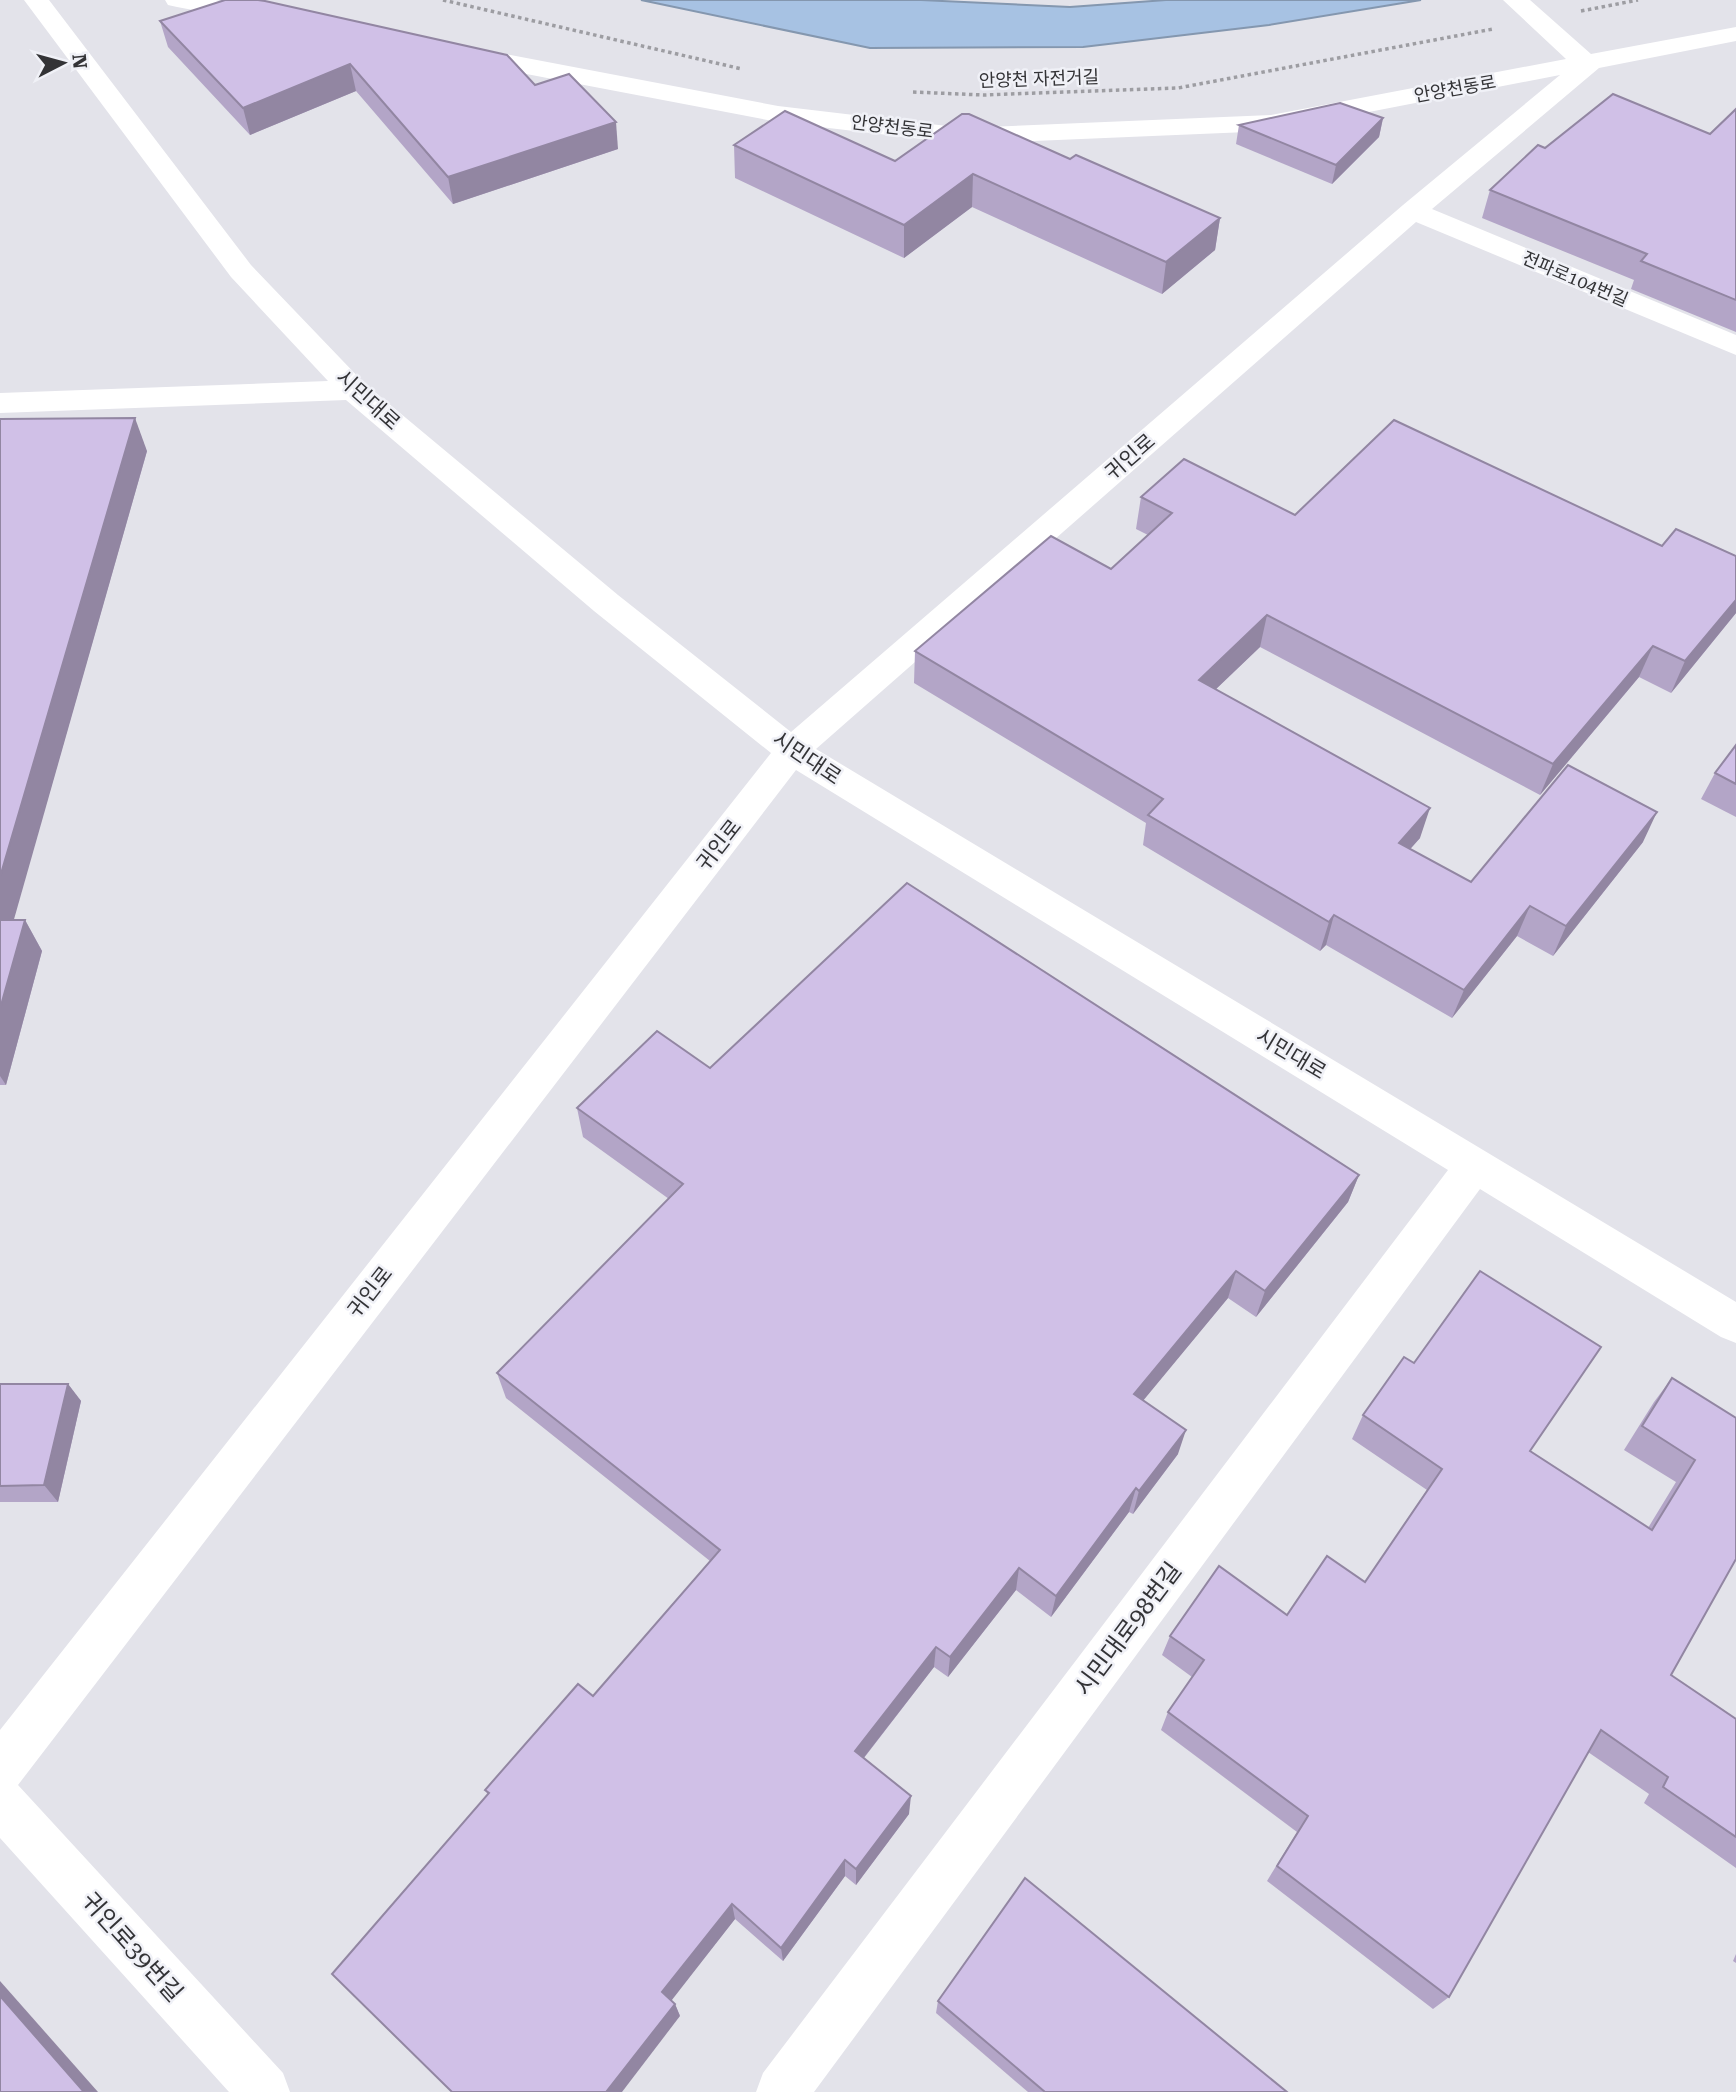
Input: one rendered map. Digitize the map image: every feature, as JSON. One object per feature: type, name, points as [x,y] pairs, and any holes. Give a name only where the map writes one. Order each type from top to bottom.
[{"type":"street","name":"시민대로","points":[[36,0],[241,271],[353,390],[606,603],[792,751],[1736,1324]]},
{"type":"street","points":[[177,0],[286,21]]},
{"type":"street","points":[[1515,0],[1588,65]]},
{"type":"street","name":"안양천동로","points":[[437,49],[778,114],[964,136],[1271,123],[1588,65],[1736,34]]},
{"type":"street","name":"귀인로","points":[[0,1769],[792,751],[1413,211],[1588,65]]},
{"type":"street","name":"전파로104번길","points":[[1413,211],[1736,346]]},
{"type":"street","points":[[0,403],[353,390]]},
{"type":"street","name":"시민대로98번길","points":[[782,2092],[1474,1166]]},
{"type":"street","name":"귀인로39번길","points":[[0,1802],[264,2092]]},
{"type":"path","points":[[443,0],[748,70]]},
{"type":"path","points":[[1572,13],[1638,0]]},
{"type":"path","name":"안양천 자전거길","points":[[906,92],[983,95],[1178,88],[1506,26]]},
{"type":"water","points":[[641,0],[921,0],[1070,7],[1166,0],[1421,0],[1269,25],[1083,47],[870,48]]},
{"type":"building","points":[[225,0],[265,1],[507,55],[535,85],[569,74],[616,122],[448,177],[350,64],[243,108],[160,21]]},
{"type":"building","points":[[1613,94],[1710,134],[1736,109],[1736,300],[1641,261],[1647,254],[1490,190],[1538,145],[1545,148]]},
{"type":"building","points":[[1340,103],[1383,118],[1336,165],[1239,125]]},
{"type":"building","points":[[785,111],[895,161],[962,114],[969,114],[1070,159],[1076,155],[1220,218],[1166,262],[973,174],[904,225],[734,145]]},
{"type":"building","points":[[135,418],[0,877],[0,419]]},
{"type":"building","points":[[1394,420],[1662,546],[1676,529],[1736,556],[1736,600],[1685,661],[1653,646],[1553,764],[1267,615],[1199,680],[1430,808],[1399,843],[1471,882],[1568,765],[1657,812],[1566,926],[1530,906],[1464,990],[1334,915],[1329,922],[1148,815],[1163,799],[915,651],[1051,536],[1111,569],[1172,513],[1141,497],[1184,459],[1295,515]]},
{"type":"building","points":[[1736,745],[1736,784],[1715,773]]},
{"type":"building","points":[[907,883],[1359,1175],[1265,1291],[1236,1271],[1134,1394],[1186,1430],[1139,1491],[1136,1488],[1056,1596],[1019,1568],[950,1657],[936,1647],[855,1751],[911,1796],[856,1869],[845,1860],[781,1948],[732,1904],[662,1992],[675,2004],[606,2092],[452,2092],[332,1974],[489,1793],[485,1790],[578,1684],[593,1696],[720,1550],[497,1373],[683,1184],[577,1108],[657,1031],[710,1068]]},
{"type":"building","points":[[0,920],[25,920],[0,1009]]},
{"type":"building","points":[[1480,1271],[1601,1347],[1530,1451],[1652,1530],[1695,1460],[1642,1426],[1672,1378],[1736,1418],[1736,1559],[1671,1675],[1736,1719],[1736,1837],[1663,1787],[1668,1777],[1601,1730],[1449,1997],[1277,1866],[1308,1816],[1168,1712],[1204,1660],[1170,1636],[1219,1566],[1287,1615],[1327,1556],[1365,1582],[1442,1469],[1363,1415],[1404,1357],[1414,1363]]},
{"type":"building","points":[[0,1384],[68,1384],[44,1485],[0,1486]]},
{"type":"building","points":[[1025,1878],[1287,2092],[1045,2092],[938,2001]]},
{"type":"building","points":[[0,1996],[84,2092],[0,2092]]}]
